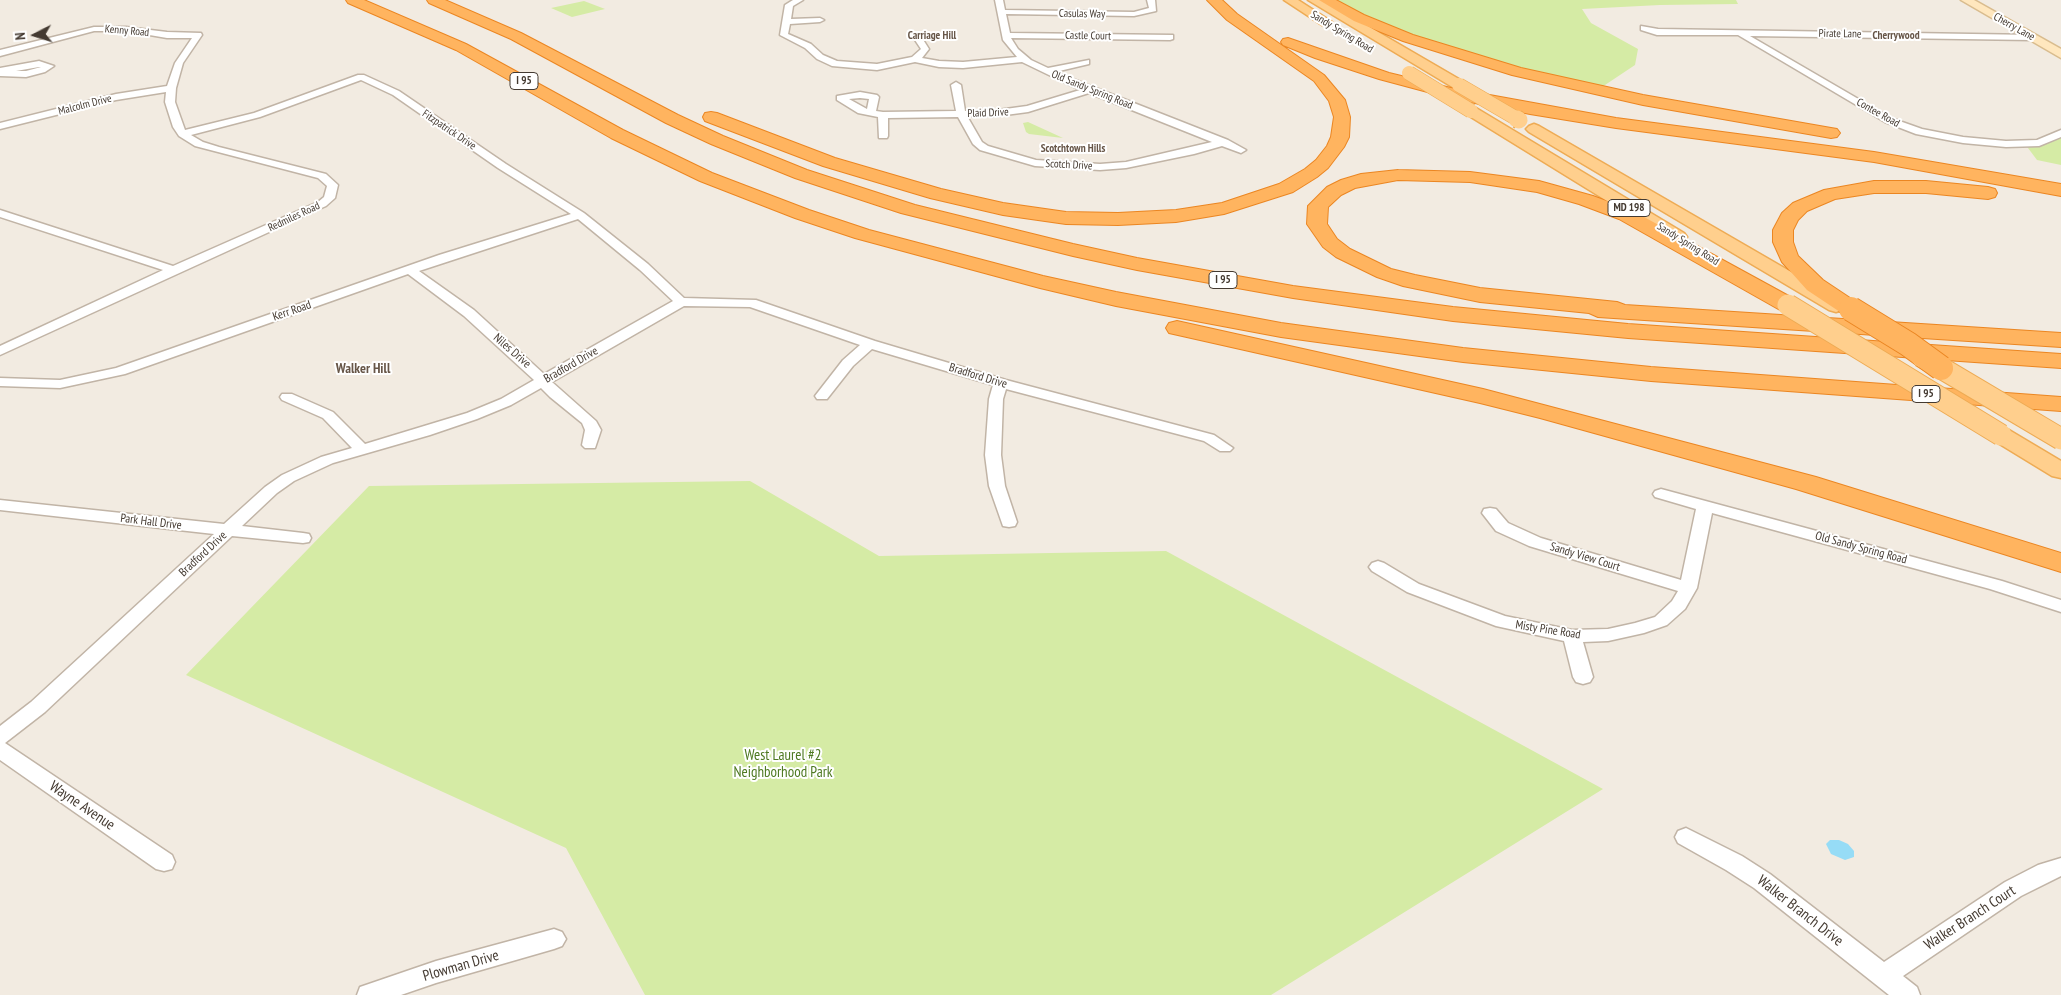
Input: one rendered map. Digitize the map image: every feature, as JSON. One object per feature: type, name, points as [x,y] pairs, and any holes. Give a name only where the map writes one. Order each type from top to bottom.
[{"type":"highway","name":"I 95","points":[[353,0],[461,47],[617,134],[721,184],[862,234],[1040,282],[1197,315],[1373,344],[1549,365],[2061,404]]},
{"type":"highway","name":"I 95","points":[[436,0],[516,36],[672,119],[783,167],[908,209],[1073,250],[1247,284],[1453,314],[1628,331],[2061,361]]},
{"type":"highway","points":[[436,0],[494,19],[635,83]]},
{"type":"highway","points":[[1215,0],[1232,17],[1319,78],[1337,100],[1342,117],[1340,137],[1335,148],[1322,164],[1311,173],[1286,188],[1224,208],[1176,216],[1118,219],[1066,218],[1002,209],[937,194],[828,162],[699,112],[778,148],[869,180],[980,212],[1104,240],[1215,262],[1447,296],[1588,310],[1723,318],[1845,314],[2061,334]]},
{"type":"highway","points":[[1215,0],[1254,25],[1298,46],[1384,76],[1458,95],[1576,117],[1874,157],[2061,190]]},
{"type":"highway","points":[[1326,0],[1359,18],[1408,38],[1517,72],[1643,100],[1846,135]]},
{"type":"highway","points":[[617,134],[701,185],[738,202],[902,260],[1223,340],[1483,396],[1558,415],[1834,491],[2061,563]]},
{"type":"highway","points":[[1922,148],[1968,156]]},
{"type":"highway","points":[[1723,318],[1522,300],[1480,295],[1411,281],[1384,273],[1343,253],[1322,234],[1317,224],[1318,206],[1330,194],[1348,184],[1361,180],[1398,175],[1470,177],[1539,188],[1586,200],[1626,215],[1788,305]]},
{"type":"highway","points":[[1941,368],[1908,344],[1845,314],[1802,273],[1789,258],[1783,242],[1783,230],[1788,217],[1800,206],[1813,200],[1852,190],[1901,186],[1993,194],[2061,209]]},
{"type":"highway","points":[[1058,299],[1240,337],[1377,359],[1469,370],[1695,392],[2061,416]]},
{"type":"highway","points":[[1845,314],[2061,340]]},
{"type":"main road","name":"Sandy Spring Road","points":[[1290,0],[1337,29]]},
{"type":"main road","name":"Sandy Spring Road","points":[[1314,0],[1845,314]]},
{"type":"main road","name":"Sandy Spring Road","points":[[1405,71],[2061,471]]},
{"type":"main road","points":[[1941,368],[2061,439]]},
{"type":"street","points":[[799,0],[789,6],[783,33],[785,37],[808,46],[820,57],[835,64],[877,67],[915,59],[955,65],[1024,59]]},
{"type":"street","name":"Old Sandy Spring Road","points":[[999,0],[1006,35],[1012,47],[1024,59],[1046,72],[1241,150]]},
{"type":"street","name":"Casulas Way","points":[[1002,12],[1077,10],[1140,13],[1153,9],[1151,0]]},
{"type":"street","name":"Cherry Lane","points":[[1966,0],[2061,54]]},
{"type":"street","points":[[786,22],[820,20]]},
{"type":"street","name":"Pirate Lane","points":[[1644,28],[1657,32],[2032,37]]},
{"type":"street","name":"Kenny Road","points":[[0,53],[94,29],[126,29],[166,35],[198,35],[179,63],[170,88]]},
{"type":"street","name":"Contee Road","points":[[1738,32],[1810,72],[1888,120],[1920,132],[1963,140],[2006,144],[2039,144],[2061,133]]},
{"type":"street","name":"Castle Court","points":[[1006,35],[1170,37]]},
{"type":"street","points":[[915,59],[925,50],[925,47],[918,40]]},
{"type":"street","points":[[1046,72],[1086,62]]},
{"type":"street","name":"Fitzpatrick Drive","points":[[183,134],[258,115],[361,77],[396,93],[502,166],[580,215],[644,267],[681,302]]},
{"type":"street","name":"Scotch Drive","points":[[956,86],[961,114],[977,143],[982,147],[1043,164],[1100,167],[1126,165],[1194,151],[1224,142]]},
{"type":"street","points":[[170,88],[170,102],[178,127],[183,134]]},
{"type":"street","name":"Malcolm Drive","points":[[0,126],[116,97],[170,88]]},
{"type":"street","name":"Plaid Drive","points":[[870,114],[961,114],[1020,111],[1089,90]]},
{"type":"street","points":[[883,115],[883,136]]},
{"type":"street","name":"Redmiles Road","points":[[0,351],[322,204],[329,198],[333,185],[322,176],[215,149],[199,144],[183,134]]},
{"type":"street","points":[[0,213],[174,270]]},
{"type":"street","name":"Kerr Road","points":[[0,382],[55,384],[100,376],[410,270],[580,215]]},
{"type":"street","name":"Niles Drive","points":[[410,270],[470,314],[544,380],[555,394],[592,425],[593,436],[590,445]]},
{"type":"street","name":"Bradford Drive","points":[[0,737],[38,707],[271,490],[288,478],[314,465],[485,411],[506,402],[681,302],[751,303],[870,344],[1001,384],[1198,435],[1215,441],[1225,448]]},
{"type":"street","points":[[822,396],[848,363],[870,344]]},
{"type":"street","points":[[1001,384],[996,399],[993,454],[996,486],[1009,522]]},
{"type":"street","points":[[287,397],[328,415],[362,450]]},
{"type":"street","name":"Old Sandy Spring Road","points":[[1660,494],[1996,585],[2061,606]]},
{"type":"street","name":"Park Hall Drive","points":[[0,505],[303,538]]},
{"type":"street","name":"Misty Pine Road","points":[[1378,567],[1413,588],[1502,622],[1572,636],[1608,636],[1637,630],[1661,621],[1678,605],[1688,588],[1705,506]]},
{"type":"street","name":"Sandy View Court","points":[[1490,513],[1502,526],[1535,542],[1688,588]]},
{"type":"street","points":[[1572,636],[1583,678]]},
{"type":"street","name":"Wayne Avenue","points":[[0,749],[164,862]]},
{"type":"street","name":"Walker Branch Drive","points":[[1686,837],[1734,863],[1762,881],[1908,995]]},
{"type":"street","name":"Walker Branch Court","points":[[1883,976],[2013,889],[2061,867]]},
{"type":"street","name":"Plowman Drive","points":[[369,995],[436,972],[554,939]]},
{"type":"green space","points":[[1326,0],[1736,0],[1738,4],[1582,9],[1591,23],[1638,49],[1635,65],[1596,91],[1475,60]]},
{"type":"green space","points":[[584,1],[605,9],[572,17],[551,8]]},
{"type":"green space","points":[[1028,122],[1063,138],[1029,134],[1026,132],[1023,123]]},
{"type":"green space","points":[[2061,133],[2061,165],[2037,160],[2025,144]]},
{"type":"green space","name":"West Laurel #2 Neighborhood Park","points":[[750,481],[879,556],[1166,551],[1603,789],[1271,995],[645,995],[566,848],[186,675],[369,486]]},
{"type":"water","points":[[1830,840],[1839,840],[1848,844],[1854,851],[1854,857],[1845,860],[1831,854],[1826,844]]},
{"type":"district","name":"Carriage Hill","points":[[932,36]]},
{"type":"district","name":"Cherrywood","points":[[1896,36]]},
{"type":"district","name":"Scotchtown Hills","points":[[1073,149]]},
{"type":"district","name":"Walker Hill","points":[[363,369]]}]
